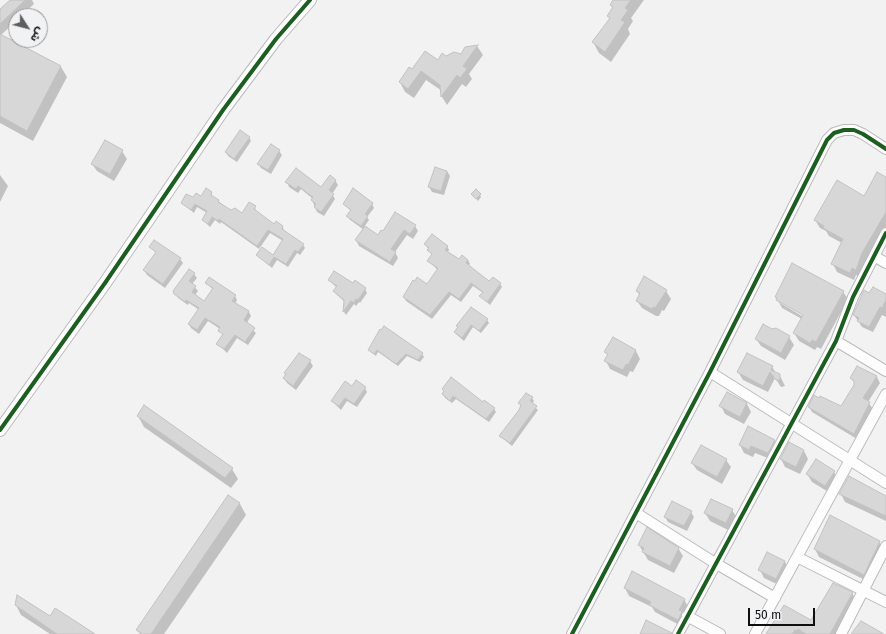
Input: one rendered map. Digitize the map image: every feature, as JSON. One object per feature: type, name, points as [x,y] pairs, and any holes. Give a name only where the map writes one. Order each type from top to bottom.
[{"type":"street","points":[[0,430],[104,283],[223,110],[276,39],[310,0]]},
{"type":"street","points":[[572,634],[710,372],[827,140],[834,133],[844,130],[854,130],[886,149]]},
{"type":"street","points":[[678,634],[790,423],[836,340],[853,297],[886,233]]},
{"type":"street","points":[[874,256],[886,263]]},
{"type":"street","points":[[836,340],[886,371]]},
{"type":"street","points":[[710,372],[886,483]]},
{"type":"street","points":[[755,634],[886,394]]},
{"type":"street","points":[[636,513],[715,563],[775,598]]},
{"type":"street","points":[[841,634],[886,546]]},
{"type":"street","points":[[797,557],[886,602]]},
{"type":"street","points":[[687,616],[720,634]]},
{"type":"building","points":[[10,0],[25,0],[17,8],[8,8],[8,16],[0,24],[0,9]]},
{"type":"building","points":[[613,0],[631,0],[625,8],[628,10],[621,20],[625,22],[605,52],[592,42],[610,18],[607,16],[613,7],[610,5]]},
{"type":"building","points":[[0,34],[8,38],[8,48],[27,48],[61,66],[27,131],[0,116]]},
{"type":"building","points":[[478,45],[463,66],[467,69],[460,78],[457,75],[441,97],[440,85],[421,71],[408,89],[399,82],[409,67],[412,69],[425,51],[438,60],[442,53],[446,56],[454,52],[461,54],[465,47]]},
{"type":"building","points":[[240,130],[250,137],[234,159],[225,152]]},
{"type":"building","points":[[105,140],[123,150],[110,174],[91,164]]},
{"type":"building","points":[[271,144],[280,150],[268,170],[257,164]]},
{"type":"building","points":[[435,167],[447,171],[441,191],[428,187]]},
{"type":"building","points":[[296,168],[321,187],[330,175],[336,180],[329,190],[334,194],[321,212],[314,207],[316,204],[311,200],[313,197],[298,186],[296,189],[285,182]]},
{"type":"building","points":[[877,172],[886,177],[886,212],[862,253],[856,270],[852,268],[850,273],[831,264],[843,239],[823,228],[824,226],[814,220],[837,180],[864,196]]},
{"type":"building","points":[[206,188],[212,192],[211,195],[219,200],[218,202],[231,210],[235,208],[242,213],[249,202],[256,206],[254,209],[274,224],[276,221],[283,226],[282,229],[304,244],[298,252],[295,250],[286,264],[274,257],[269,265],[256,255],[262,247],[273,255],[283,239],[268,230],[257,246],[219,219],[218,221],[212,217],[208,224],[202,220],[207,211],[195,204],[191,210],[181,203],[186,194],[193,197],[196,193],[201,196]]},
{"type":"building","points":[[353,188],[373,203],[365,214],[368,216],[361,226],[346,216],[351,210],[343,204]]},
{"type":"building","points":[[476,189],[481,194],[476,199],[471,194]]},
{"type":"building","points":[[395,212],[416,225],[410,234],[404,230],[391,249],[396,252],[390,262],[355,240],[365,226],[378,235],[381,230],[383,231]]},
{"type":"building","points":[[432,234],[448,246],[445,250],[459,259],[462,255],[468,260],[466,263],[489,281],[493,277],[501,283],[487,302],[479,296],[483,292],[471,283],[459,299],[449,292],[430,315],[403,297],[413,280],[415,281],[417,277],[427,284],[438,268],[427,261],[432,254],[427,250],[429,248],[424,244]]},
{"type":"building","points":[[154,240],[181,258],[163,284],[143,270],[156,252],[149,247]]},
{"type":"building","points":[[792,263],[844,291],[816,342],[812,340],[810,343],[793,333],[803,315],[776,300],[777,298],[775,297]]},
{"type":"building","points":[[189,269],[195,273],[189,281],[196,286],[192,292],[204,301],[213,288],[205,283],[209,277],[236,295],[232,301],[249,311],[244,320],[255,328],[245,342],[235,335],[224,349],[216,344],[223,334],[218,331],[220,327],[205,318],[197,330],[188,324],[199,308],[186,300],[185,302],[174,294],[173,291]]},
{"type":"building","points":[[334,271],[353,283],[355,280],[366,288],[358,300],[356,299],[354,303],[351,301],[343,312],[344,300],[333,291],[337,286],[328,280]]},
{"type":"building","points":[[644,276],[667,290],[655,308],[653,307],[652,309],[636,301],[640,293],[636,291]]},
{"type":"building","points":[[873,287],[886,294],[886,300],[882,308],[880,307],[869,327],[857,321],[859,318],[853,315],[864,290],[869,293]]},
{"type":"building","points":[[471,307],[488,319],[479,331],[471,325],[462,338],[454,332],[458,327],[456,326]]},
{"type":"building","points":[[763,324],[772,329],[776,328],[790,336],[781,353],[755,339]]},
{"type":"building","points":[[384,326],[423,353],[418,360],[406,354],[396,364],[377,350],[374,354],[368,350],[380,329],[381,330]]},
{"type":"building","points":[[613,337],[636,350],[628,365],[626,364],[623,370],[604,361],[608,354],[604,352]]},
{"type":"building","points":[[299,353],[311,360],[293,386],[283,378],[286,374],[284,373]]},
{"type":"building","points":[[747,353],[773,366],[771,370],[780,374],[780,380],[776,380],[770,372],[763,386],[737,372]]},
{"type":"building","points":[[857,366],[877,376],[863,398],[870,402],[854,434],[808,407],[814,395],[819,398],[820,396],[841,406],[854,385],[854,381],[850,378]]},
{"type":"building","points":[[451,377],[483,402],[484,400],[495,408],[486,419],[453,396],[450,401],[442,394],[444,391],[442,389]]},
{"type":"building","points":[[356,380],[366,387],[354,404],[345,398],[339,406],[331,401],[345,381],[352,386]]},
{"type":"building","points":[[727,392],[747,403],[740,417],[719,406]]},
{"type":"building","points":[[526,393],[533,397],[530,401],[537,406],[510,443],[499,436],[519,410],[521,405],[518,403]]},
{"type":"building","points":[[144,405],[233,468],[225,478],[137,416]]},
{"type":"building","points":[[748,426],[775,440],[768,453],[751,446],[749,450],[739,445]]},
{"type":"building","points":[[789,442],[804,450],[796,467],[780,459]]},
{"type":"building","points":[[701,445],[727,459],[717,477],[691,463]]},
{"type":"building","points":[[816,459],[835,471],[825,486],[806,474]]},
{"type":"building","points":[[849,476],[886,496],[886,516],[839,494]]},
{"type":"building","points":[[228,495],[240,503],[151,634],[142,634],[136,630]]},
{"type":"building","points":[[711,499],[733,509],[726,523],[704,513]]},
{"type":"building","points":[[672,501],[692,511],[684,526],[664,517]]},
{"type":"building","points":[[830,515],[880,541],[864,575],[814,549]]},
{"type":"building","points":[[647,527],[679,548],[670,566],[642,552],[644,548],[638,545]]},
{"type":"building","points":[[767,552],[785,561],[776,579],[758,570]]},
{"type":"building","points":[[632,571],[685,599],[679,610],[682,612],[678,620],[649,605],[651,602],[624,588]]},
{"type":"building","points":[[833,583],[853,592],[830,634],[806,634],[798,629],[792,634],[766,634],[784,605],[811,620]]},
{"type":"building","points":[[17,595],[50,616],[55,608],[95,634],[57,634],[15,605]]},
{"type":"building","points":[[646,620],[672,633],[672,634],[640,634]]},
{"type":"building","points":[[861,621],[884,634],[851,634]]},
{"type":"cycle path","points":[[0,430],[105,283],[223,110],[276,39],[310,0]]},
{"type":"cycle path","points":[[572,634],[710,372],[827,140],[834,133],[844,130],[854,130],[886,149]]},
{"type":"cycle path","points":[[678,634],[836,341],[853,297],[886,233]]}]
